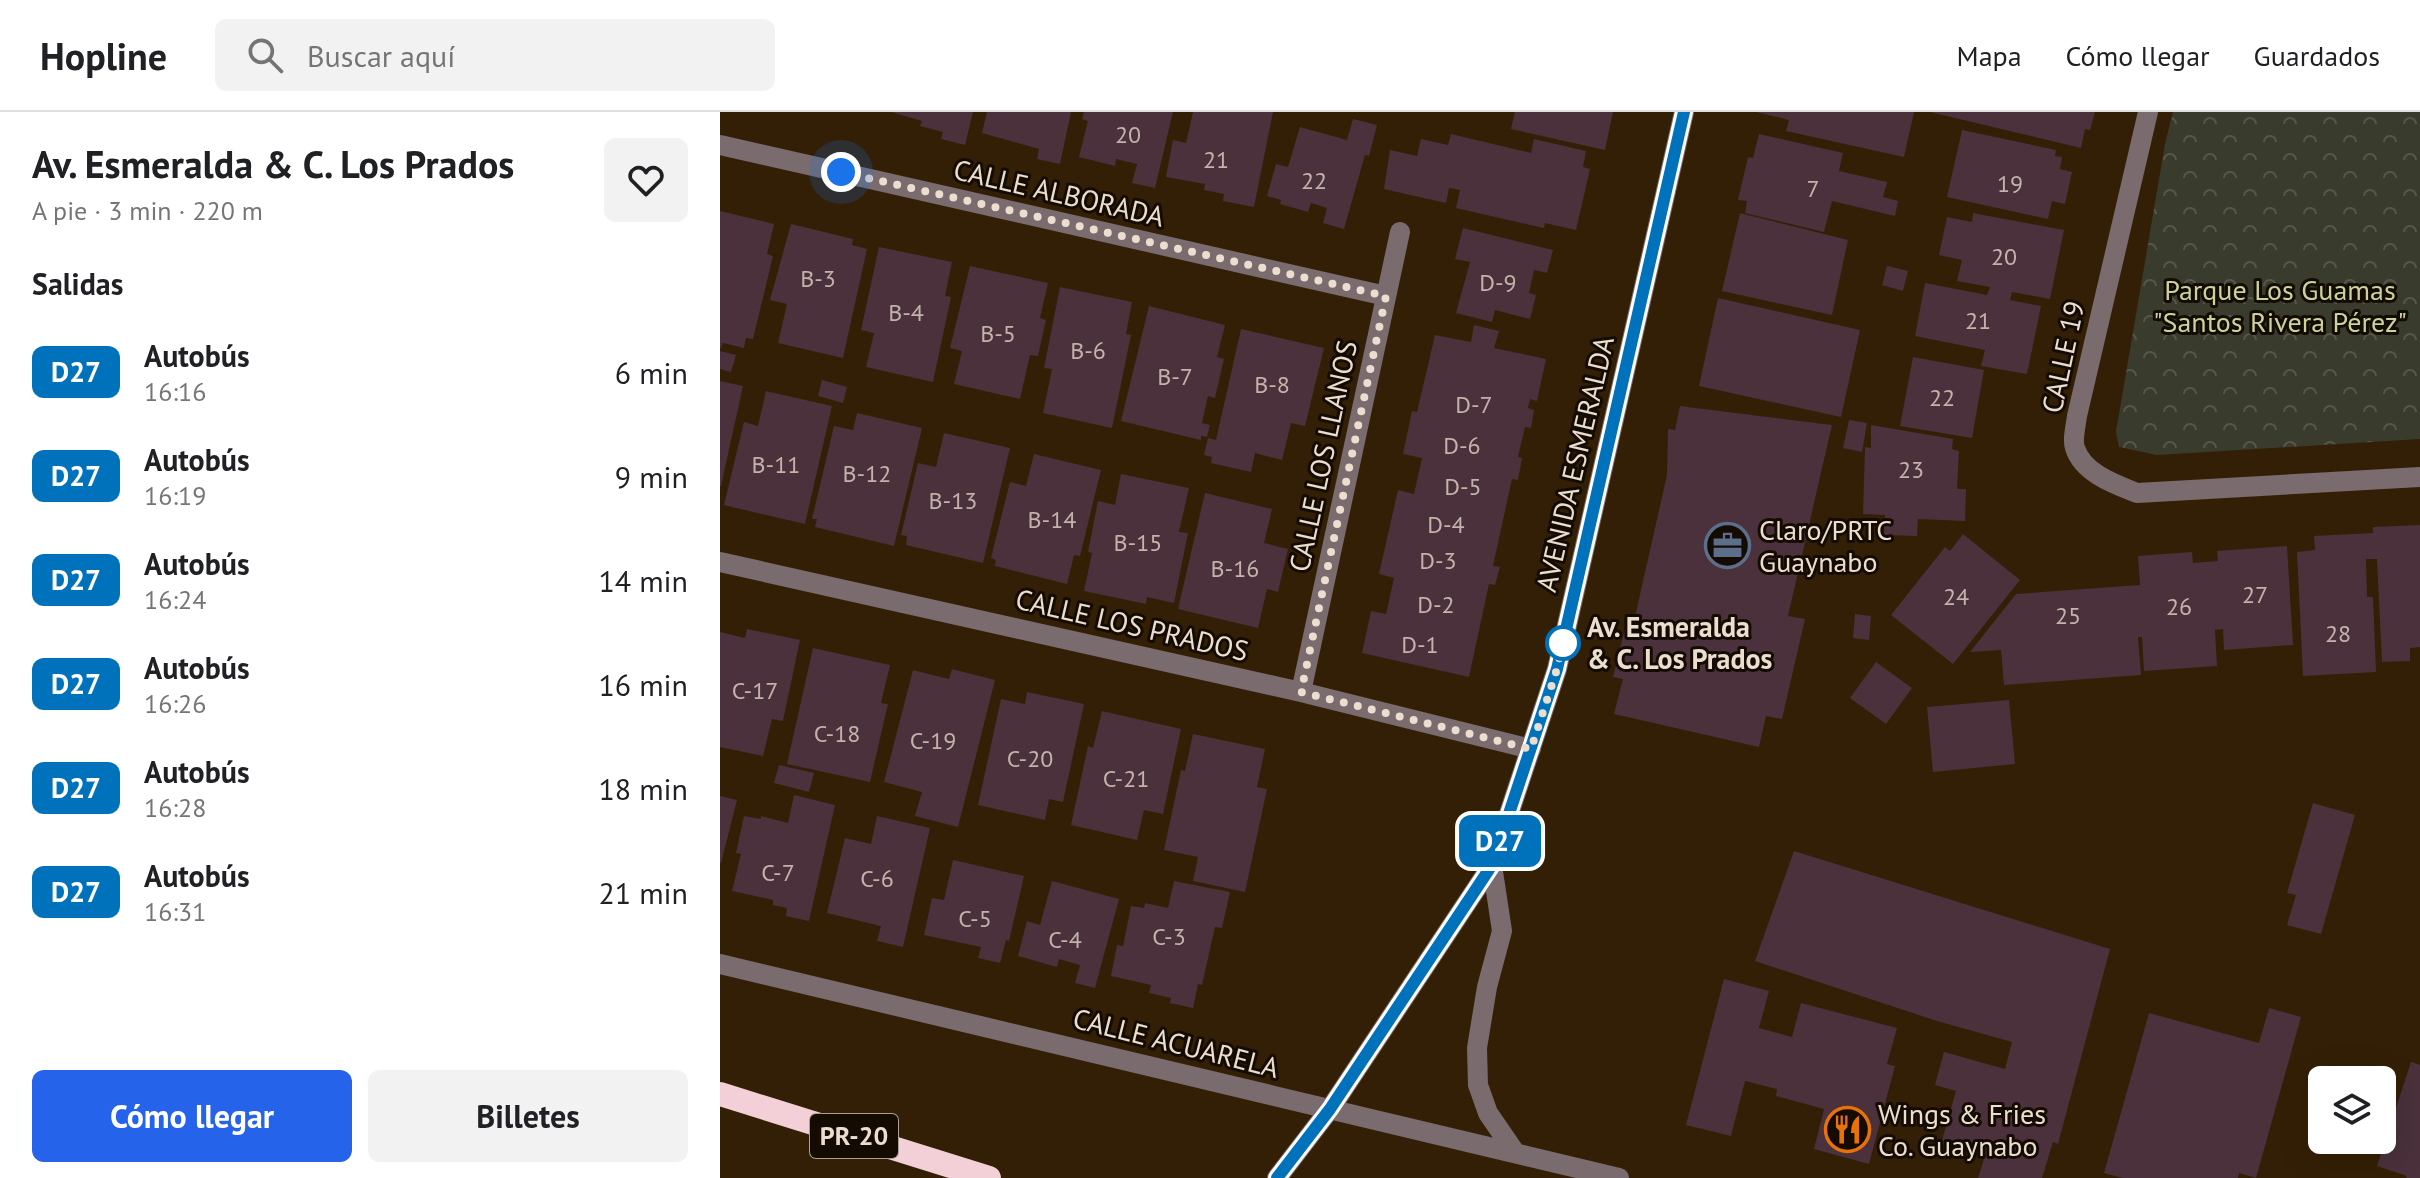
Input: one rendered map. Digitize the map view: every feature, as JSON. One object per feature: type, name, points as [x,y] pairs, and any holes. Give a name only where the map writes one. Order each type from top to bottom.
[{"type":"highway","name":"PR-20","points":[[720,1094],[989,1178]]},
{"type":"street","name":"AVENIDA ESMERALDA","points":[[1277,1178],[1330,1109],[1492,865],[1557,669],[1684,112]]},
{"type":"street","name":"CALLE 19","points":[[2148,112],[2077,416],[2074,446],[2085,466],[2137,493],[2420,477]]},
{"type":"street","name":"CALLE ALBORADA","points":[[720,145],[1386,296]]},
{"type":"street","name":"CALLE LOS LLANOS","points":[[1301,692],[1400,232]]},
{"type":"street","name":"CALLE LOS PRADOS","points":[[720,562],[1301,692],[1531,749]]},
{"type":"street","points":[[1492,865],[1502,931],[1487,987],[1477,1048],[1478,1085],[1488,1113],[1514,1151]]},
{"type":"street","name":"CALLE ACUARELA","points":[[720,964],[1619,1178]]},
{"type":"green space","name":"Parque Los Guamas \"Santos Rivera Pérez\"","points":[[2173,112],[2420,112],[2420,439],[2157,455],[2119,447],[2116,432]]},
{"type":"building","points":[[891,112],[973,112],[965,145],[941,139],[943,132],[920,126],[922,121]]},
{"type":"building","points":[[987,112],[1071,112],[1060,164],[1037,159],[1039,149],[982,133]]},
{"type":"building","points":[[1084,112],[1173,112],[1155,188],[1132,183],[1137,164],[1116,159],[1115,166],[1079,157],[1088,121],[1082,119]]},
{"type":"building","points":[[1193,112],[1273,112],[1254,207],[1223,201],[1224,194],[1204,190],[1205,184],[1166,177],[1173,140],[1186,143]]},
{"type":"building","points":[[1515,112],[1613,112],[1605,150],[1511,129]]},
{"type":"building","points":[[1756,112],[1914,112],[1904,157],[1786,131],[1789,120]]},
{"type":"building","points":[[1930,112],[2095,112],[2090,130],[2085,129],[2081,148]]},
{"type":"building","points":[[1353,119],[1377,125],[1344,229],[1323,223],[1327,208],[1311,203],[1308,212],[1280,204],[1281,200],[1267,196],[1276,164],[1288,167],[1300,127],[1347,140]]},
{"type":"building","points":[[1962,130],[2056,150],[2055,156],[2062,157],[2060,169],[2072,172],[2065,204],[2052,201],[2048,219],[1947,197]]},
{"type":"building","points":[[1451,134],[1531,153],[1534,139],[1586,151],[1583,167],[1590,169],[1576,230],[1545,223],[1544,228],[1456,208],[1460,190],[1449,188],[1446,203],[1384,189],[1390,150],[1417,156],[1421,139],[1448,145]]},
{"type":"building","points":[[1759,134],[1843,153],[1839,171],[1887,182],[1883,197],[1898,201],[1895,216],[1832,201],[1824,232],[1745,213],[1747,201],[1738,200],[1748,157],[1753,158]]},
{"type":"building","points":[[720,211],[774,224],[767,254],[773,256],[753,339],[746,338],[744,348],[723,343],[720,349]]},
{"type":"building","points":[[1740,213],[1848,240],[1832,315],[1722,291]]},
{"type":"building","points":[[1973,213],[2064,230],[2050,299],[2012,292],[2010,300],[2041,306],[2027,374],[1981,366],[1985,350],[1915,336],[1925,283],[1987,295],[1990,287],[1957,281],[1962,260],[1939,255],[1947,217],[1972,222]]},
{"type":"building","points":[[791,224],[853,239],[852,245],[867,249],[843,358],[778,343],[787,304],[770,300]]},
{"type":"building","points":[[1463,228],[1553,250],[1547,273],[1534,270],[1529,293],[1536,295],[1530,319],[1495,310],[1492,322],[1456,313],[1470,262],[1455,259]]},
{"type":"building","points":[[879,247],[952,262],[945,296],[951,297],[933,382],[866,367],[874,333],[861,330]]},
{"type":"building","points":[[970,266],[1048,283],[1040,318],[1046,320],[1038,356],[1030,355],[1020,399],[954,384],[962,351],[950,348]]},
{"type":"building","points":[[1887,266],[1908,271],[1903,291],[1882,285]]},
{"type":"building","points":[[1060,287],[1132,302],[1126,334],[1131,335],[1112,428],[1043,413],[1052,369],[1044,368]]},
{"type":"building","points":[[1718,298],[1860,330],[1841,417],[1699,386]]},
{"type":"building","points":[[1149,306],[1225,325],[1217,357],[1224,359],[1215,398],[1208,396],[1202,423],[1210,425],[1207,437],[1201,436],[1201,440],[1121,421]]},
{"type":"building","points":[[1474,325],[1499,331],[1494,348],[1546,359],[1537,401],[1530,399],[1528,408],[1534,410],[1531,428],[1525,427],[1518,457],[1522,458],[1518,480],[1512,479],[1493,566],[1500,567],[1495,585],[1489,584],[1469,677],[1362,653],[1371,611],[1386,614],[1394,578],[1379,574],[1398,490],[1414,494],[1422,458],[1403,454],[1412,411],[1417,412],[1435,335],[1471,342]]},
{"type":"building","points":[[1241,329],[1324,348],[1305,426],[1291,423],[1282,460],[1255,453],[1251,472],[1211,463],[1212,457],[1204,455],[1208,438],[1216,440]]},
{"type":"building","points":[[720,351],[736,355],[731,372],[720,369]]},
{"type":"building","points":[[1913,357],[1984,370],[1972,438],[1900,426]]},
{"type":"building","points":[[822,380],[847,387],[843,403],[818,396]]},
{"type":"building","points":[[720,381],[743,386],[721,486],[720,486]]},
{"type":"building","points":[[766,391],[832,406],[805,524],[724,505],[744,422],[758,426]]},
{"type":"building","name":"Claro/PRTC Guaynabo","points":[[1680,406],[1832,425],[1788,616],[1805,619],[1782,719],[1766,716],[1759,747],[1614,714],[1623,679],[1613,677],[1625,629],[1632,630],[1667,475],[1668,429],[1675,430]]},
{"type":"building","points":[[857,413],[922,428],[894,546],[815,527],[817,519],[812,519],[834,426],[853,430]]},
{"type":"building","points":[[1849,420],[1867,423],[1862,452],[1843,448]]},
{"type":"building","points":[[1871,425],[1953,439],[1952,449],[1959,451],[1957,489],[1966,489],[1965,521],[1918,519],[1917,536],[1884,535],[1885,515],[1863,514],[1865,447],[1871,448]]},
{"type":"building","points":[[944,433],[1010,448],[983,563],[906,545],[907,536],[901,535],[918,463],[936,467]]},
{"type":"building","points":[[1034,454],[1101,470],[1080,556],[1074,555],[1067,584],[995,566],[996,560],[991,558],[1010,482],[1026,486]]},
{"type":"building","points":[[1121,474],[1189,488],[1179,532],[1188,533],[1174,603],[1147,597],[1146,604],[1084,591],[1098,501],[1115,505]]},
{"type":"building","points":[[1205,493],[1272,509],[1264,543],[1288,549],[1278,592],[1267,589],[1258,628],[1178,609]]},
{"type":"building","points":[[2420,525],[2420,647],[2410,648],[2410,661],[2382,662],[2377,559],[2366,559],[2367,597],[2373,597],[2376,672],[2303,676],[2297,552],[2315,550],[2314,536],[2373,533],[2373,527]]},
{"type":"building","points":[[1963,534],[2020,580],[1953,664],[1891,615],[1945,547],[1950,551]]},
{"type":"building","points":[[2287,546],[2293,645],[2224,650],[2223,629],[2215,630],[2217,666],[2144,671],[2142,637],[2138,637],[2141,675],[2004,685],[2001,650],[1970,652],[2016,594],[2140,585],[2138,556],[2192,552],[2193,563],[2218,561],[2217,551]]},
{"type":"building","points":[[1855,614],[1871,616],[1869,640],[1853,638]]},
{"type":"building","points":[[747,629],[800,640],[783,721],[772,719],[763,756],[720,747],[720,632],[745,638]]},
{"type":"building","points":[[813,648],[890,665],[881,703],[888,704],[870,782],[787,764]]},
{"type":"building","points":[[1876,662],[1912,688],[1886,724],[1850,698]]},
{"type":"building","points":[[952,669],[995,680],[958,827],[915,816],[922,792],[884,782],[913,670],[949,679]]},
{"type":"building","points":[[1027,692],[1084,704],[1063,802],[1049,799],[1045,820],[978,805],[1001,699],[1025,704]]},
{"type":"building","points":[[2009,700],[2015,764],[1933,772],[1927,707]]},
{"type":"building","points":[[1102,711],[1181,729],[1163,814],[1144,810],[1137,840],[1071,825],[1088,746],[1093,748]]},
{"type":"building","points":[[1193,734],[1265,749],[1257,787],[1267,789],[1245,892],[1193,881],[1198,857],[1164,850],[1181,770],[1185,771]]},
{"type":"building","points":[[779,765],[814,773],[809,792],[774,783]]},
{"type":"building","points":[[794,795],[835,805],[809,921],[786,916],[787,908],[773,905],[773,900],[732,891],[741,854],[736,853],[744,816],[761,819],[761,816],[788,823]]},
{"type":"building","points":[[720,796],[737,800],[721,863],[720,863]]},
{"type":"building","points":[[2313,803],[2355,815],[2321,934],[2287,925],[2296,895],[2287,893]]},
{"type":"building","points":[[877,816],[930,828],[903,947],[877,941],[881,926],[827,913],[845,838],[871,844]]},
{"type":"building","points":[[1794,851],[2110,949],[2058,1144],[2053,1142],[2042,1178],[1978,1178],[1985,1156],[1941,1144],[1956,1091],[1935,1085],[1944,1052],[2005,1069],[2012,1042],[1937,1021],[1755,961]]},
{"type":"building","points":[[953,860],[1024,876],[1009,941],[1006,940],[1000,963],[978,958],[981,947],[924,935],[932,898],[944,900]]},
{"type":"building","points":[[1052,881],[1119,899],[1095,988],[1075,983],[1080,965],[1059,959],[1057,967],[1018,956],[1027,921],[1040,925]]},
{"type":"building","points":[[1174,881],[1230,892],[1222,928],[1215,927],[1202,985],[1198,984],[1193,1008],[1170,1003],[1171,998],[1149,993],[1151,985],[1111,976],[1117,945],[1123,946],[1131,906],[1144,908],[1145,903],[1168,908]]},
{"type":"building","points":[[1724,979],[1769,991],[1759,1028],[1792,1037],[1801,1003],[1897,1028],[1887,1064],[1895,1066],[1869,1164],[1814,1149],[1824,1109],[1776,1096],[1777,1089],[1745,1081],[1731,1136],[1686,1125]]},
{"type":"building","points":[[2269,1008],[2301,1017],[2256,1178],[2239,1173],[2238,1178],[2123,1178],[2104,1173],[2149,1013],[2259,1043]]},
{"type":"building","points":[[2411,1062],[2420,1065],[2420,1178],[2406,1178],[2377,1166],[2381,1154],[2396,1154],[2396,1108]]},
{"type":"bus line","name":"D27","points":[[1277,1178],[1330,1109],[1492,865],[1557,669],[1684,112]]},
{"type":"place","name":"Claro/PRTC Guaynabo","points":[[1728,546]]},
{"type":"place","name":"Av. Esmeralda & C. Los Prados","points":[[1563,643]]},
{"type":"place","name":"Wings & Fries Co. Guaynabo","points":[[1847,1130]]},
{"type":"route","points":[[841,172],[1386,296],[1301,692],[1531,749],[1564,638],[1563,643]]}]
